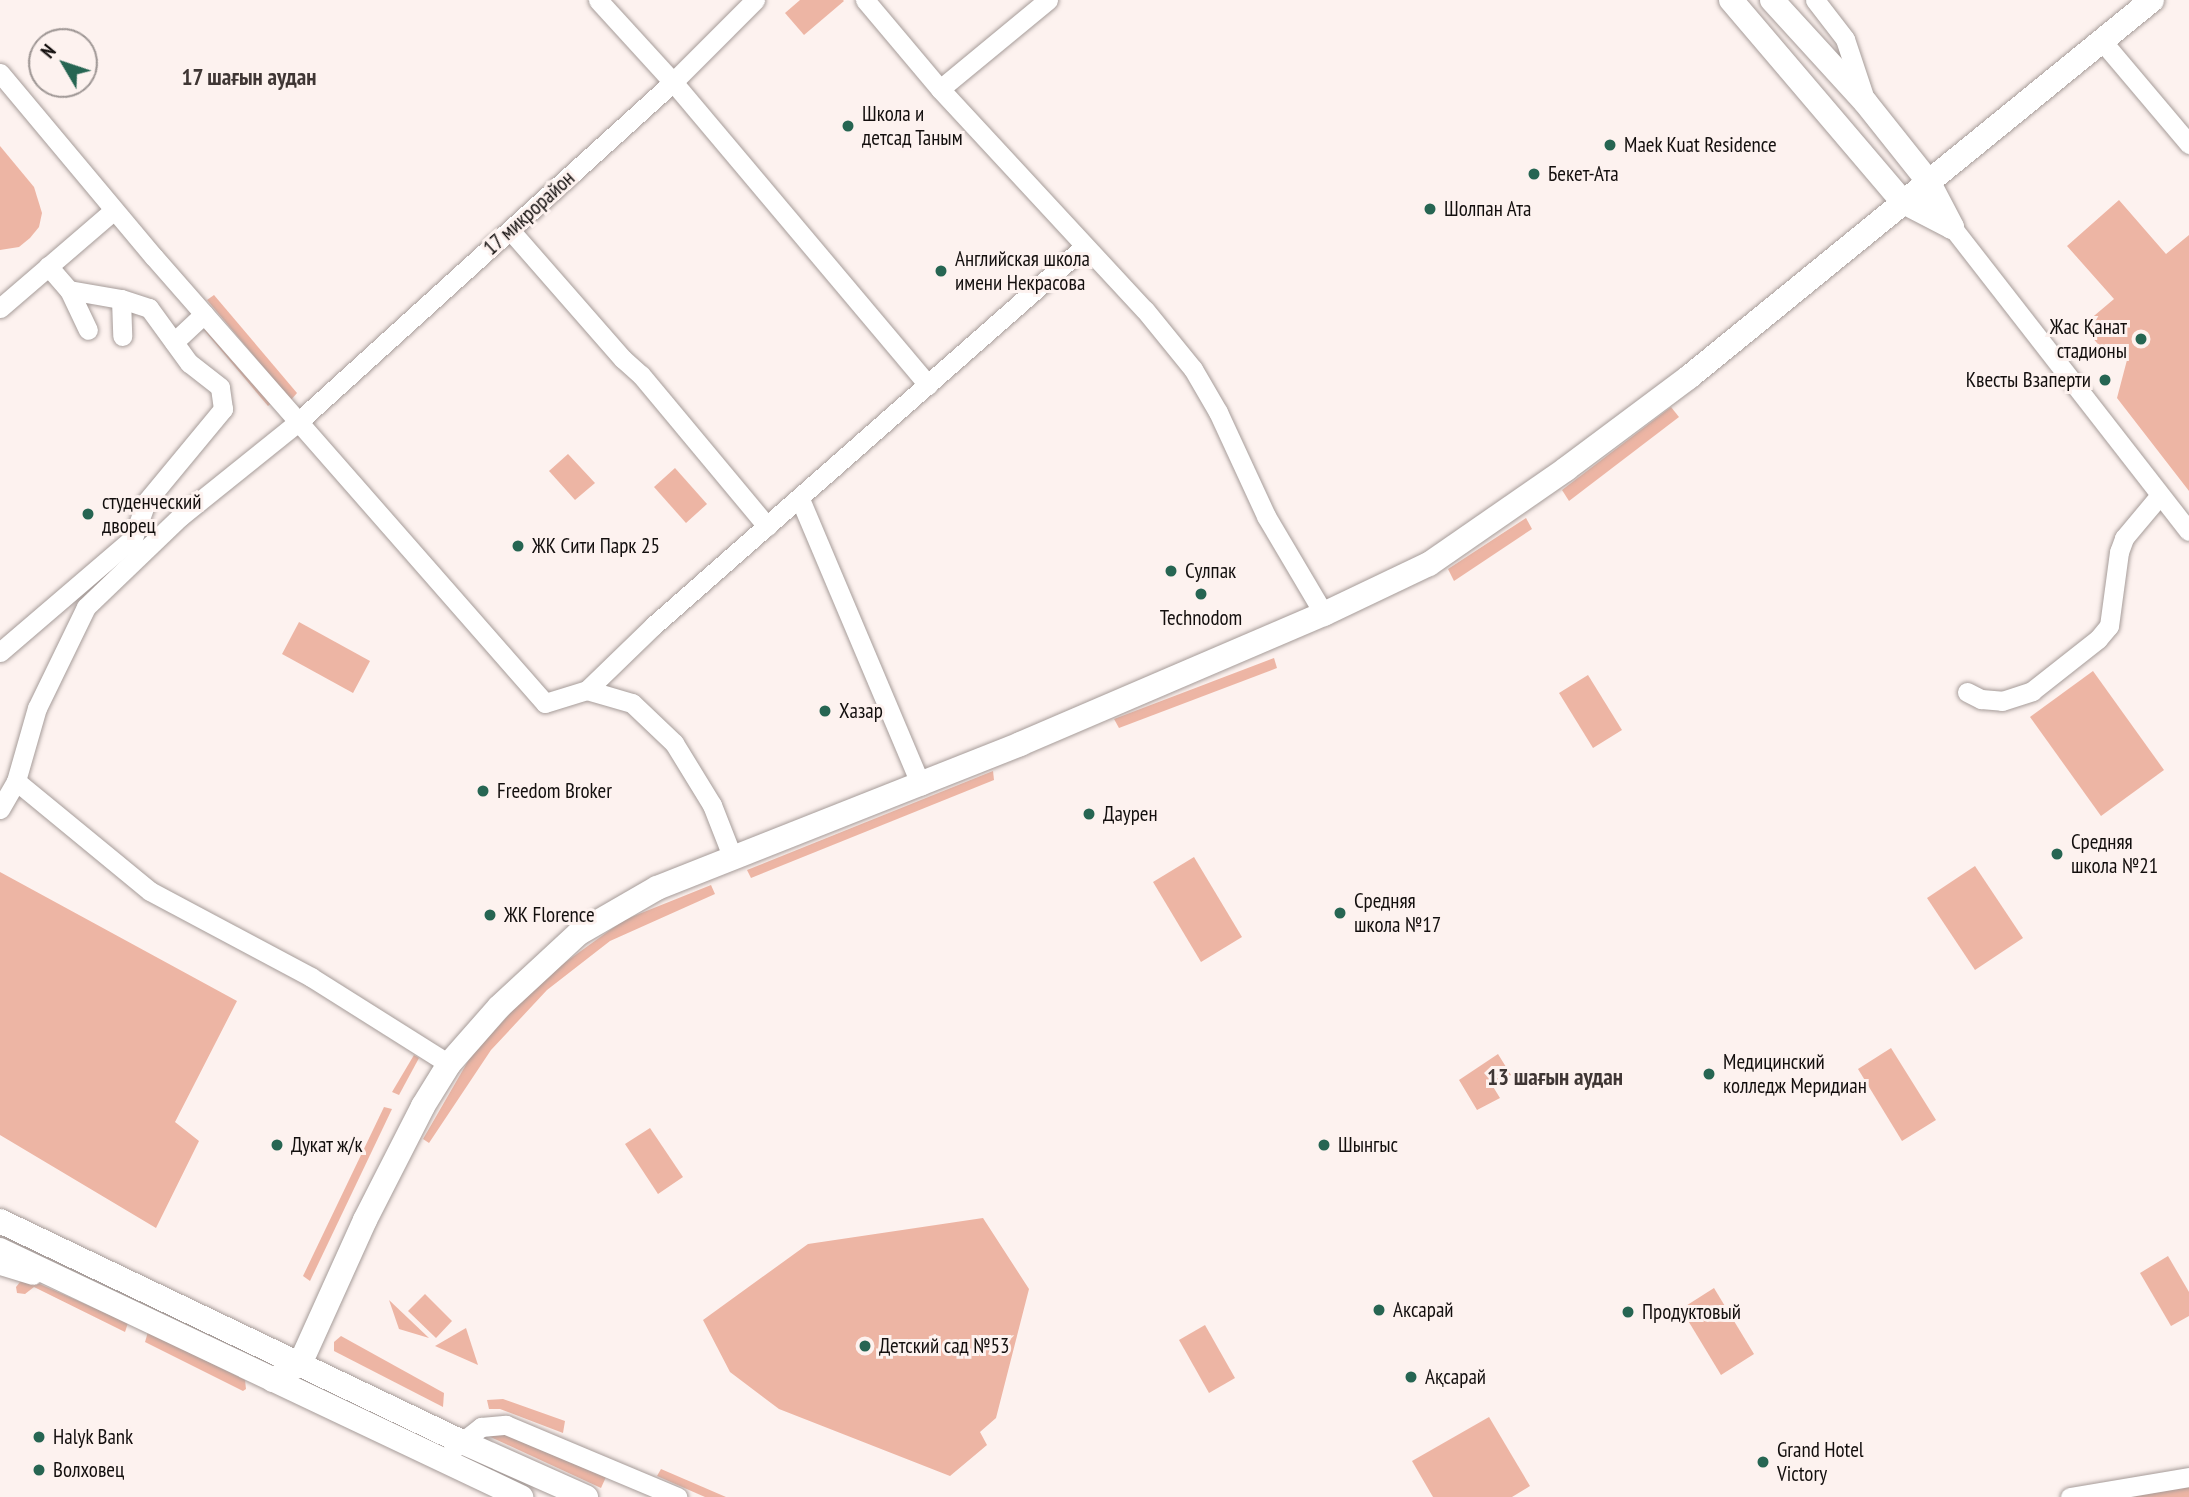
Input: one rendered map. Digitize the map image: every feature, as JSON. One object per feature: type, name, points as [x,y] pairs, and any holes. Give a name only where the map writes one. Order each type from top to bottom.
[{"type":"main road","points":[[1731,0],[1902,201],[1952,228]]},
{"type":"main road","points":[[1772,0],[1866,103],[1904,155],[1928,181],[1952,228]]},
{"type":"main road","points":[[273,1380],[300,1364],[365,1220],[423,1106],[449,1064],[499,1007],[579,933],[657,888],[733,856],[921,785],[1324,614],[1429,564],[1566,470],[1689,377],[2152,0]]},
{"type":"main road","points":[[0,1221],[460,1441],[586,1497]]},
{"type":"main road","points":[[0,1250],[521,1497]]},
{"type":"street","points":[[598,0],[673,82],[928,385]]},
{"type":"street","name":"17 микрорайон","points":[[0,808],[16,781],[37,708],[86,607],[180,517],[298,422],[510,230],[673,82],[755,0]]},
{"type":"street","points":[[865,0],[940,89],[1145,310],[1193,369],[1218,412],[1266,516],[1324,614]]},
{"type":"street","points":[[940,89],[1048,0]]},
{"type":"street","points":[[1815,0],[1845,39],[1866,103]]},
{"type":"street","points":[[2102,41],[2189,144]]},
{"type":"street","points":[[0,74],[204,314],[545,703],[587,690],[653,626],[1085,246]]},
{"type":"street","points":[[0,308],[114,210]]},
{"type":"street","points":[[1952,228],[2189,531]]},
{"type":"street","points":[[510,230],[623,359],[641,374],[767,526]]},
{"type":"street","points":[[48,266],[69,290],[88,330]]},
{"type":"street","points":[[0,652],[133,538],[146,502],[223,409],[220,387],[189,363],[149,309],[121,299],[69,290]]},
{"type":"street","points":[[121,299],[122,336]]},
{"type":"street","points":[[174,342],[204,314]]},
{"type":"street","points":[[1967,692],[1981,699],[2002,701],[2032,691],[2098,639],[2109,626],[2119,552],[2124,538],[2161,495]]},
{"type":"street","points":[[800,499],[921,785]]},
{"type":"street","points":[[587,690],[632,703],[674,743],[712,806],[733,856]]},
{"type":"street","points":[[16,781],[150,891],[311,977],[449,1064]]},
{"type":"street","points":[[0,1265],[90,1294]]},
{"type":"street","points":[[444,1461],[460,1441],[481,1427],[506,1425],[677,1497]]},
{"type":"street","points":[[2070,1497],[2189,1477]]},
{"type":"shaded area","points":[[800,0],[844,1],[804,35],[785,13]]},
{"type":"shaded area","points":[[0,146],[34,187],[42,213],[39,227],[30,238],[19,247],[0,250]]},
{"type":"shaded area","name":"Жас Қанат стадионы","points":[[2119,200],[2166,254],[2189,235],[2189,491],[2117,398],[2127,360],[2105,352],[2082,326],[2114,299],[2067,246]]},
{"type":"shaded area","points":[[214,295],[297,393],[291,400],[207,300]]},
{"type":"shaded area","points":[[208,328],[273,402],[268,406],[204,330]]},
{"type":"shaded area","points":[[1671,407],[1679,417],[1569,501],[1562,490]]},
{"type":"shaded area","points":[[568,454],[595,483],[575,500],[549,471]]},
{"type":"shaded area","points":[[675,468],[707,504],[686,523],[654,487]]},
{"type":"shaded area","points":[[1526,518],[1532,529],[1454,581],[1448,569]]},
{"type":"shaded area","points":[[299,622],[370,661],[353,693],[282,654]]},
{"type":"shaded area","points":[[1274,658],[1277,668],[1119,728],[1114,719]]},
{"type":"shaded area","points":[[2093,671],[2164,770],[2101,816],[2030,717]]},
{"type":"shaded area","points":[[1588,675],[1622,730],[1593,748],[1559,693]]},
{"type":"shaded area","points":[[993,771],[994,780],[751,878],[747,870]]},
{"type":"shaded area","points":[[1194,857],[1242,937],[1201,962],[1153,882]]},
{"type":"shaded area","points":[[1975,866],[2023,938],[1975,970],[1927,898]]},
{"type":"shaded area","points":[[0,872],[237,1001],[175,1122],[199,1141],[156,1228],[0,1135]]},
{"type":"shaded area","points":[[711,885],[715,894],[610,941],[547,990],[491,1050],[429,1143],[423,1139],[471,1056],[542,979],[624,920]]},
{"type":"shaded area","points":[[1891,1048],[1936,1120],[1902,1141],[1858,1069]]},
{"type":"shaded area","points":[[1498,1054],[1511,1075],[1492,1085],[1500,1098],[1477,1110],[1459,1080]]},
{"type":"shaded area","points":[[414,1055],[419,1058],[399,1095],[392,1092]]},
{"type":"shaded area","points":[[384,1107],[392,1109],[310,1281],[303,1276]]},
{"type":"shaded area","points":[[650,1128],[683,1177],[658,1194],[625,1144]]},
{"type":"shaded area","name":"Детский сад №53","points":[[983,1218],[1029,1289],[996,1418],[980,1432],[987,1445],[950,1476],[779,1409],[730,1372],[703,1320],[808,1244]]},
{"type":"shaded area","points":[[2168,1256],[2189,1292],[2189,1316],[2171,1326],[2140,1273]]},
{"type":"shaded area","points":[[24,1277],[128,1323],[125,1332],[34,1287],[25,1294],[17,1293],[16,1287]]},
{"type":"shaded area","points":[[1714,1288],[1754,1354],[1721,1375],[1681,1309]]},
{"type":"shaded area","points":[[425,1294],[452,1321],[436,1338],[408,1311]]},
{"type":"shaded area","points":[[389,1300],[429,1338],[399,1329]]},
{"type":"shaded area","points":[[1205,1325],[1235,1378],[1209,1393],[1179,1340]]},
{"type":"shaded area","points":[[466,1328],[478,1365],[435,1346]]},
{"type":"shaded area","points":[[148,1332],[245,1380],[246,1389],[243,1391],[145,1342]]},
{"type":"shaded area","points":[[341,1336],[444,1393],[443,1407],[334,1351],[334,1342]]},
{"type":"shaded area","points":[[503,1399],[565,1421],[563,1433],[500,1409],[489,1409],[487,1400]]},
{"type":"shaded area","points":[[1489,1417],[1530,1486],[1512,1497],[1433,1497],[1412,1461]]},
{"type":"shaded area","points":[[495,1427],[606,1477],[601,1488],[484,1434]]},
{"type":"shaded area","points":[[661,1469],[726,1497],[705,1497],[657,1476]]},
{"type":"shaded area","points":[[2189,1483],[2189,1497],[2109,1497]]},
{"type":"place","name":"Школа и детсад Таным","points":[[848,126]]},
{"type":"place","name":"Maek Kuat Residence","points":[[1610,145]]},
{"type":"place","name":"Бекет-Ата","points":[[1534,174]]},
{"type":"place","name":"Шолпан Ата","points":[[1430,209]]},
{"type":"place","name":"Английская школа имени Некрасова","points":[[941,271]]},
{"type":"place","name":"Жас Қанат стадионы","points":[[2141,339]]},
{"type":"place","name":"Квесты Взаперти","points":[[2105,380]]},
{"type":"place","name":"студенческий дворец","points":[[88,514]]},
{"type":"place","name":"ЖК Сити Парк 25","points":[[518,546]]},
{"type":"place","name":"Сулпак","points":[[1171,571]]},
{"type":"place","name":"Technodom","points":[[1201,594]]},
{"type":"place","name":"Хазар","points":[[825,711]]},
{"type":"place","name":"Freedom Broker","points":[[483,791]]},
{"type":"place","name":"Даурен","points":[[1089,814]]},
{"type":"place","name":"Средняя школа №21","points":[[2057,854]]},
{"type":"place","name":"Средняя школа №17","points":[[1340,913]]},
{"type":"place","name":"ЖК Florence","points":[[490,915]]},
{"type":"place","name":"Медицинский колледж Меридиан","points":[[1709,1074]]},
{"type":"place","name":"Дукат ж/к","points":[[277,1145]]},
{"type":"place","name":"Шынгыс","points":[[1324,1145]]},
{"type":"place","name":"Аксарай","points":[[1379,1310]]},
{"type":"place","name":"Продуктовый","points":[[1628,1312]]},
{"type":"place","name":"Детский сад №53","points":[[865,1346]]},
{"type":"place","name":"Ақсарай","points":[[1411,1377]]},
{"type":"place","name":"Halyk Bank","points":[[39,1437]]},
{"type":"place","name":"Grand Hotel Victory","points":[[1763,1462]]},
{"type":"place","name":"Волховец","points":[[39,1470]]},
{"type":"district","name":"17 шағын аудан","points":[[249,77]]},
{"type":"district","name":"13 шағын аудан","points":[[1555,1077]]}]
